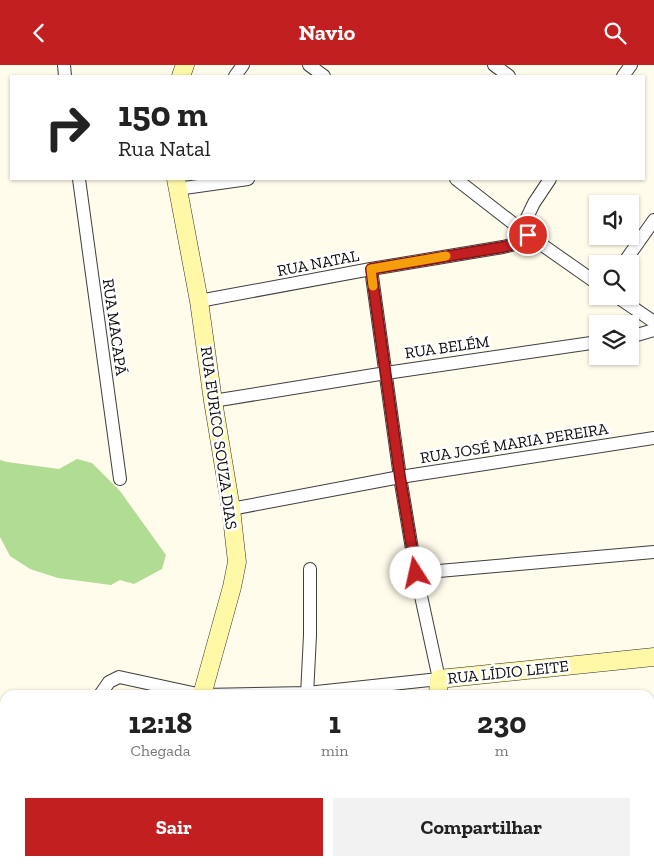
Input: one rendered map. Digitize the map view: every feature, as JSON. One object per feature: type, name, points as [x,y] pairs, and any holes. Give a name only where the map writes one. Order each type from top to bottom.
[{"type":"street","points":[[309,65],[323,75]]},
{"type":"street","name":"RUA MACAPÁ","points":[[79,180],[120,479]]},
{"type":"street","points":[[177,184],[234,180]]},
{"type":"street","points":[[457,180],[524,232],[589,278]]},
{"type":"street","points":[[524,232],[534,203],[549,180]]},
{"type":"street","name":"RUA EURICO SOUZA DIAS","points":[[177,184],[199,301],[231,509],[236,562],[232,587],[203,690]]},
{"type":"street","points":[[628,255],[654,219]]},
{"type":"street","name":"RUA NATAL","points":[[199,301],[503,247],[519,243],[524,232]]},
{"type":"street","points":[[371,269],[400,477],[416,573],[439,687]]},
{"type":"street","points":[[629,305],[654,322]]},
{"type":"street","points":[[639,334],[654,330]]},
{"type":"street","name":"RUA BELÉM","points":[[213,401],[589,343]]},
{"type":"street","name":"RUA JOSÉ MARIA PEREIRA","points":[[231,509],[400,477],[654,438]]},
{"type":"street","points":[[416,573],[654,552]]},
{"type":"street","points":[[307,690],[310,635],[310,569]]},
{"type":"street","name":"RUA LÍDIO LEITE","points":[[382,690],[439,687],[654,657]]},
{"type":"street","name":"RUA LÍDIO LEITE","points":[[103,690],[109,682],[119,677],[179,690]]},
{"type":"green space","points":[[77,459],[92,463],[120,491],[166,555],[162,569],[134,584],[120,580],[111,585],[58,578],[30,569],[10,556],[0,537],[0,460],[59,469]]},
{"type":"slow traffic","points":[[373,286],[371,269],[446,256]]},
{"type":"route","points":[[416,573],[400,477],[371,269],[503,247],[519,243],[528,235]]}]
